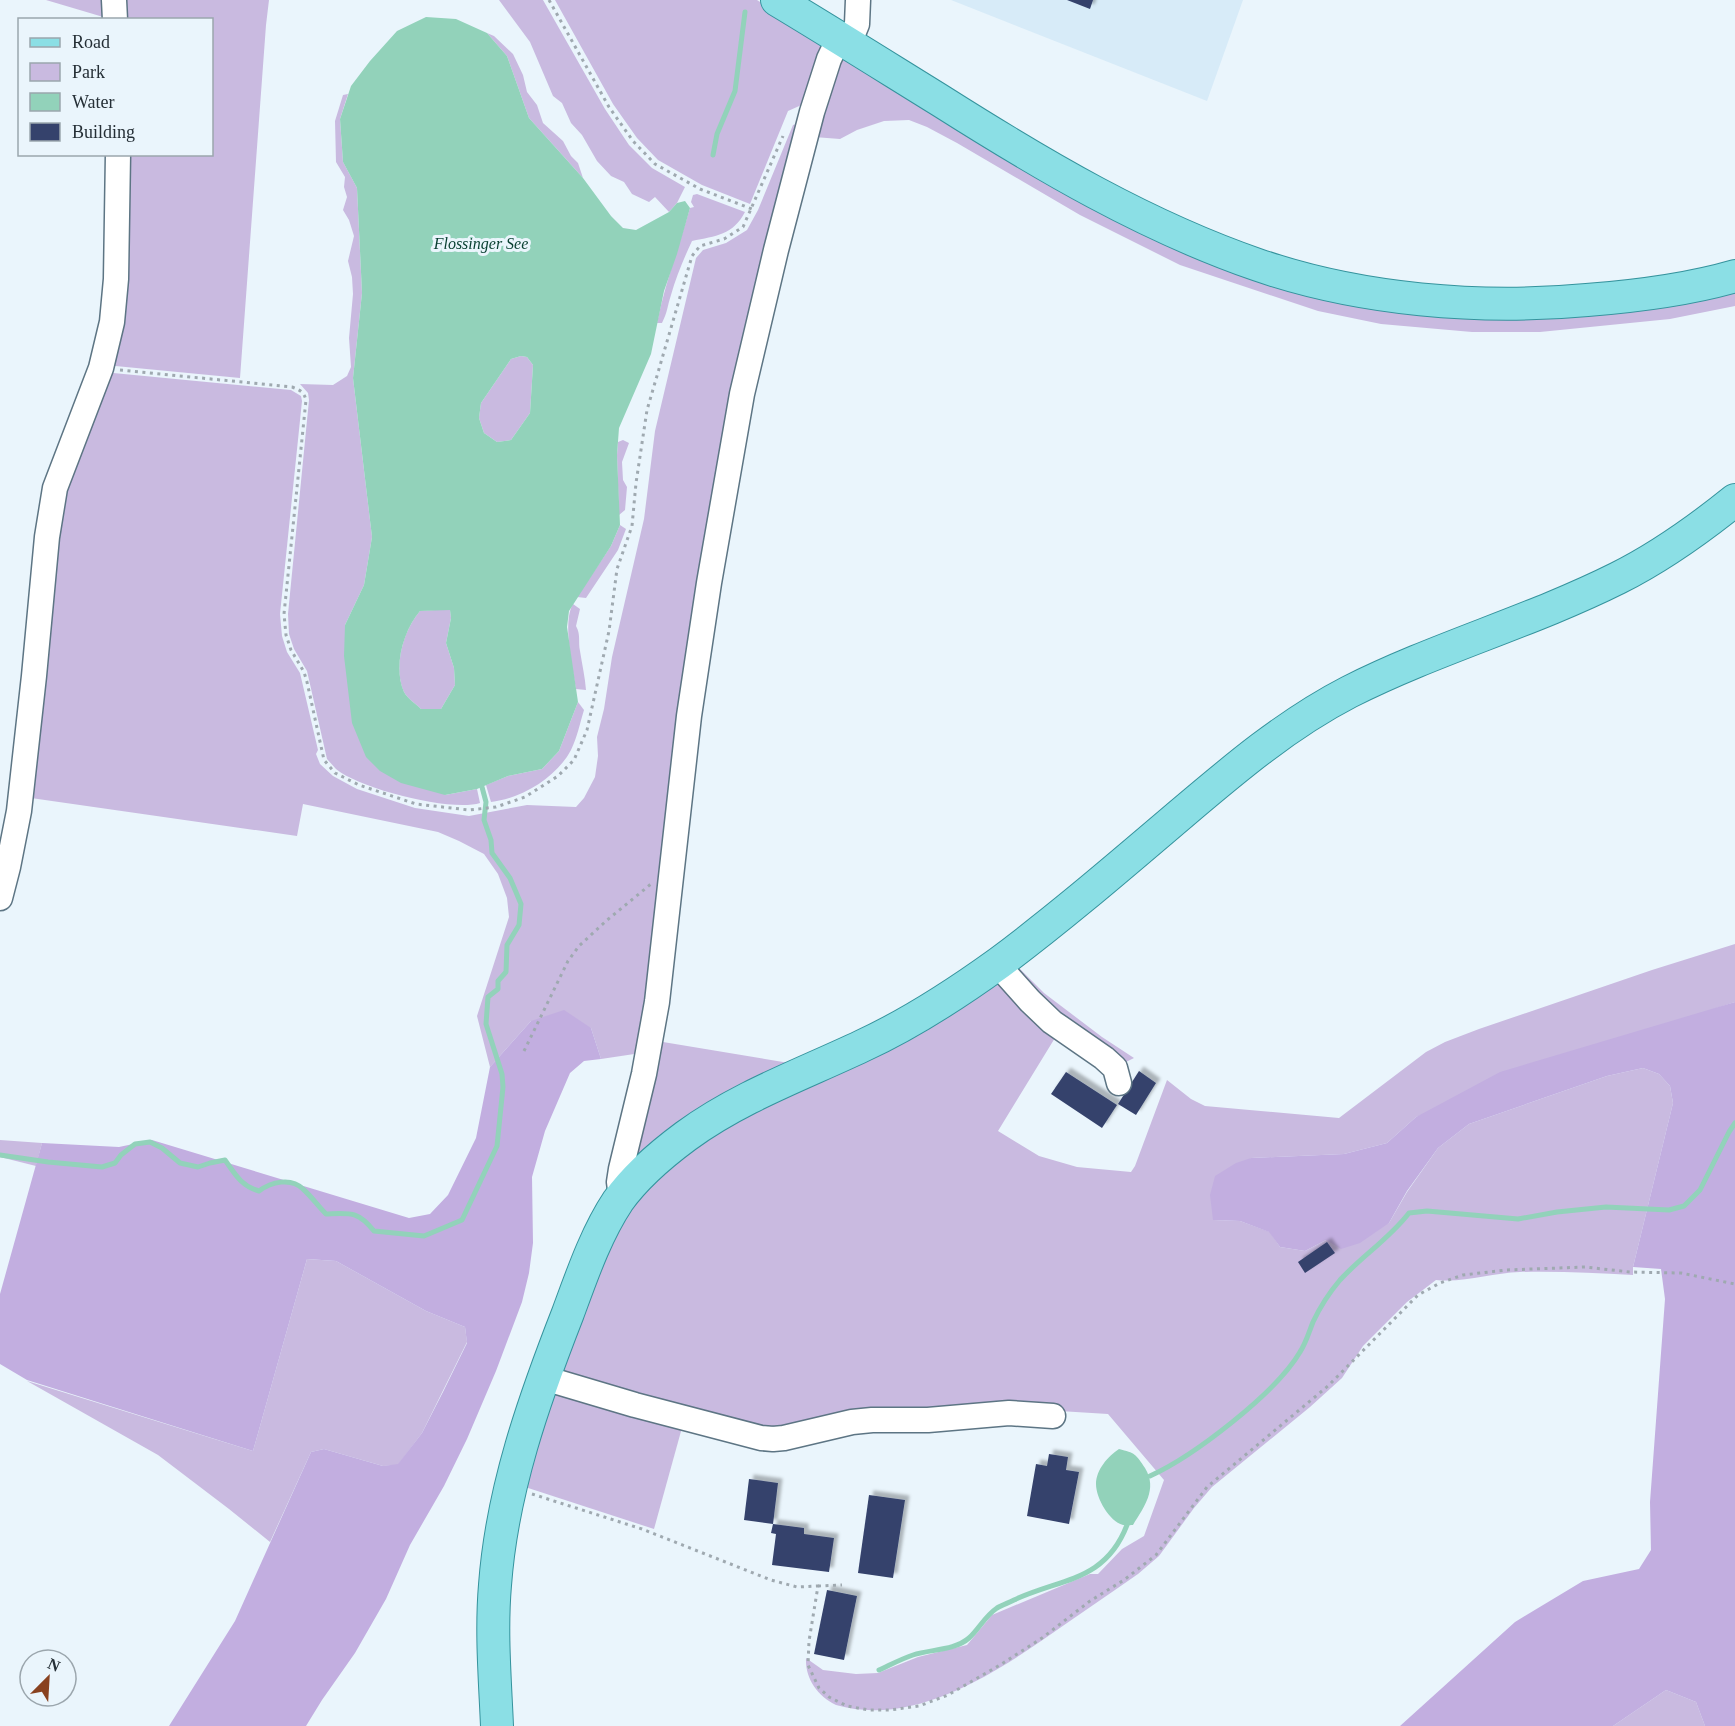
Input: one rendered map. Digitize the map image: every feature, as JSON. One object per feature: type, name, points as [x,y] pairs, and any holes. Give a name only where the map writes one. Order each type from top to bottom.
[{"type":"main road","points":[[777,0],[1037,161],[1102,197],[1201,243],[1258,265],[1303,278],[1413,299],[1512,304],[1563,303],[1668,291],[1735,276]]},
{"type":"main road","points":[[497,1726],[493,1630],[495,1585],[501,1535],[511,1483],[524,1435],[580,1281],[607,1222],[621,1197],[662,1155],[688,1134],[714,1118],[786,1080],[876,1039],[931,1009],[997,964],[1075,904],[1238,766],[1309,715],[1344,694],[1398,669],[1561,604],[1618,578],[1686,537],[1735,500]]},
{"type":"street","points":[[114,0],[115,18]]},
{"type":"street","points":[[621,1197],[619,1182],[621,1169],[644,1074],[657,1002],[696,672],[742,394],[812,112],[829,59],[857,24],[858,0]]},
{"type":"street","points":[[0,898],[19,811],[46,537],[55,488],[101,368],[108,343],[114,301],[118,156]]},
{"type":"street","points":[[997,964],[1030,1002],[1052,1022],[1115,1068],[1119,1083]]},
{"type":"street","points":[[544,1378],[635,1405],[761,1438],[773,1439],[852,1422],[872,1420],[928,1420],[1009,1413],[1053,1416]]},
{"type":"path","points":[[549,0],[609,107],[633,141],[655,164],[700,189],[752,209]]},
{"type":"path","points":[[101,368],[292,387],[304,394],[306,400],[284,614],[286,635],[291,650],[307,682],[324,760],[335,773],[358,785],[416,804],[469,810],[496,807],[525,797],[558,776],[573,760],[587,730],[609,631],[617,569],[632,526],[647,410],[693,256],[700,246],[724,239],[743,227],[791,118],[812,112]]},
{"type":"path","points":[[524,1051],[568,961],[579,945],[637,895],[672,870]]},
{"type":"path","points":[[818,1586],[809,1641],[808,1665],[819,1688],[829,1697],[847,1706],[869,1710],[919,1706],[948,1695],[1000,1665],[1140,1568],[1156,1555],[1207,1487],[1328,1386],[1418,1295],[1440,1283],[1463,1275],[1506,1270],[1585,1267],[1630,1272],[1681,1273],[1735,1284]]},
{"type":"path","points":[[511,1483],[530,1493],[562,1504],[642,1528],[771,1580],[797,1587],[842,1585]]},
{"type":"shaded area","points":[[951,0],[1243,0],[1207,101]]},
{"type":"shaded area","points":[[1735,1002],[1735,1726],[1705,1726],[1696,1702],[1666,1690],[1613,1726],[1400,1726],[1515,1622],[1583,1581],[1639,1569],[1651,1550],[1650,1502],[1665,1299],[1661,1269],[1633,1267],[1673,1103],[1670,1086],[1659,1074],[1643,1068],[1607,1076],[1469,1124],[1438,1148],[1407,1191],[1389,1223],[1360,1243],[1341,1249],[1326,1240],[1305,1251],[1280,1247],[1269,1232],[1240,1221],[1213,1220],[1210,1195],[1215,1176],[1236,1163],[1251,1158],[1344,1154],[1387,1143],[1416,1117],[1500,1072]]},
{"type":"shaded area","points":[[564,1010],[591,1028],[601,1059],[584,1061],[570,1073],[545,1131],[532,1177],[533,1243],[522,1302],[467,1439],[444,1486],[410,1545],[386,1599],[355,1653],[306,1726],[169,1726],[235,1621],[311,1452],[324,1449],[383,1466],[398,1464],[422,1433],[467,1343],[465,1327],[426,1311],[336,1261],[307,1259],[253,1451],[27,1380],[0,1364],[0,1294],[42,1143],[119,1147],[152,1140],[409,1218],[430,1214],[448,1195],[476,1138],[490,1067],[531,1021]]},
{"type":"green space","points":[[46,0],[109,0],[110,18]]},
{"type":"green space","points":[[118,0],[269,0],[240,378],[105,365],[122,156],[213,156],[213,18],[119,18]]},
{"type":"green space","points":[[499,0],[543,0],[605,109],[629,145],[652,168],[685,187],[677,203],[669,212],[655,197],[649,202],[632,194],[624,182],[611,176],[597,161],[582,135],[571,123],[562,103],[553,96],[530,42]]},
{"type":"green space","points":[[555,0],[757,0],[817,38],[823,49],[806,103],[788,111],[750,204],[702,185],[658,160],[637,138],[613,104]]},
{"type":"green space","points":[[487,33],[494,36],[513,54],[523,75],[527,92],[537,105],[543,123],[563,141],[571,156],[578,163],[583,178],[529,118],[507,56]]},
{"type":"green space","points":[[845,57],[1011,159],[1354,301],[1735,288],[1735,306],[1670,319],[1540,332],[1472,332],[1381,324],[1318,311],[1180,265],[1080,215],[957,143],[909,120],[884,121],[857,130],[840,139],[814,137],[837,62]]},
{"type":"green space","points":[[348,94],[340,119],[343,162],[357,188],[362,293],[353,378],[372,537],[364,585],[345,625],[445,795],[477,789],[480,803],[449,804],[406,797],[365,784],[336,769],[327,759],[307,671],[294,649],[289,634],[288,614],[309,400],[308,393],[300,384],[333,385],[347,376],[351,367],[349,338],[353,294],[348,261],[354,236],[343,210],[347,197],[344,187],[345,177],[336,162],[335,121],[343,95]]},
{"type":"green space","points":[[800,123],[768,248],[641,1053],[601,1059],[591,1028],[531,1021],[490,1067],[477,1016],[509,917],[507,898],[498,874],[484,854],[438,832],[303,804],[297,836],[24,797],[51,530],[103,372],[291,390],[301,396],[280,614],[282,636],[287,652],[300,673],[318,750],[316,754],[320,764],[333,776],[357,789],[415,808],[469,816],[527,805],[576,807],[584,798],[595,777],[598,756],[597,737],[612,657],[644,519],[655,431],[696,258],[703,250],[726,243],[747,230],[758,210],[793,125]]},
{"type":"green space","points":[[697,194],[745,212],[735,226],[729,230],[716,236],[692,241],[678,274],[664,319],[662,323],[657,323],[690,208],[694,207],[691,202],[693,195]]},
{"type":"green space","points":[[527,357],[533,365],[530,413],[511,440],[497,442],[484,433],[479,418],[481,403],[511,359]]},
{"type":"green space","points":[[623,440],[629,443],[622,462],[623,480],[627,487],[625,510],[619,515],[617,455],[618,442]]},
{"type":"green space","points":[[620,525],[626,529],[618,550],[586,598],[577,597],[611,546]]},
{"type":"green space","points":[[573,604],[580,609],[576,626],[586,690],[576,689],[571,658],[568,622]]},
{"type":"green space","points":[[450,609],[451,618],[446,643],[454,668],[455,685],[441,709],[421,709],[404,692],[399,672],[401,650],[409,629],[420,611]]},
{"type":"green space","points":[[578,702],[584,710],[577,735],[565,760],[537,785],[514,796],[491,802],[486,785],[508,776],[542,769],[559,751]]},
{"type":"green space","points":[[1735,944],[1735,1002],[1416,1117],[1387,1143],[1344,1154],[1251,1158],[1214,1220],[1240,1221],[1270,1232],[1280,1247],[1305,1251],[1326,1240],[1389,1223],[1407,1192],[1438,1148],[1469,1124],[1607,1076],[1643,1068],[1659,1074],[1670,1086],[1673,1103],[1633,1267],[1633,1275],[1520,1272],[1447,1281],[1436,1280],[1407,1302],[1363,1346],[1342,1378],[1212,1487],[1159,1556],[1138,1574],[1021,1654],[972,1683],[946,1695],[919,1704],[891,1709],[864,1710],[836,1705],[823,1697],[814,1686],[808,1673],[806,1658],[823,1670],[856,1674],[878,1673],[918,1657],[967,1645],[992,1615],[1090,1574],[1098,1574],[1122,1549],[1144,1536],[1164,1480],[1108,1414],[1027,1409],[769,1437],[565,1381],[555,1366],[627,1205],[709,1131],[992,976],[1058,1033],[998,1131],[1039,1156],[1077,1167],[1131,1172],[1167,1080],[1191,1099],[1205,1106],[1339,1118],[1426,1052],[1445,1042],[1652,970]]},
{"type":"green space","points":[[1013,962],[1044,993],[1134,1058],[1122,1064],[1014,977]]},
{"type":"green space","points":[[657,1041],[801,1065],[633,1173]]},
{"type":"green space","points":[[0,1140],[42,1143],[36,1166],[0,1157]]},
{"type":"green space","points":[[307,1259],[336,1261],[426,1311],[465,1327],[467,1342],[422,1433],[398,1465],[383,1466],[324,1449],[311,1452],[270,1542],[158,1455],[27,1381],[253,1451]]},
{"type":"green space","points":[[547,1391],[683,1424],[654,1529],[522,1486]]},
{"type":"green space","points":[[1666,1690],[1696,1702],[1705,1726],[1613,1726]]},
{"type":"water","name":"Flossinger See","points":[[426,17],[456,19],[487,33],[507,56],[529,118],[583,178],[611,216],[623,228],[636,230],[669,212],[677,203],[685,201],[690,208],[664,291],[651,354],[619,428],[617,455],[620,525],[611,546],[569,611],[567,627],[578,702],[559,751],[542,769],[508,776],[477,789],[445,795],[401,783],[380,771],[366,757],[352,723],[344,656],[345,625],[364,585],[372,537],[353,378],[362,293],[357,188],[343,162],[340,119],[351,86],[397,31]],"holes":[[[527,357],[533,365],[530,413],[511,440],[497,442],[484,433],[479,418],[481,403],[511,359]],[[450,610],[451,618],[446,643],[454,668],[455,685],[441,709],[421,709],[404,692],[399,672],[401,650],[409,629],[420,611]]]},
{"type":"water","points":[[1119,1449],[1137,1457],[1149,1476],[1148,1498],[1133,1525],[1123,1525],[1113,1519],[1098,1496],[1096,1484],[1100,1469],[1107,1459]]},
{"type":"building","points":[[1067,0],[1093,0],[1090,9]]},
{"type":"building","points":[[1139,1071],[1156,1083],[1136,1115],[1118,1104]]},
{"type":"building","points":[[1066,1072],[1117,1105],[1102,1128],[1051,1094]]},
{"type":"building","points":[[1327,1242],[1335,1253],[1305,1273],[1298,1262]]},
{"type":"building","points":[[1049,1454],[1068,1457],[1066,1470],[1079,1472],[1069,1524],[1027,1516],[1036,1464],[1047,1466]]},
{"type":"building","points":[[749,1479],[778,1483],[773,1524],[744,1520]]},
{"type":"building","points":[[869,1495],[905,1500],[893,1578],[858,1573]]},
{"type":"building","points":[[773,1524],[804,1528],[804,1534],[834,1538],[829,1572],[772,1565],[776,1534],[771,1533]]},
{"type":"building","points":[[827,1590],[857,1596],[844,1660],[814,1654]]},
{"type":"waterway","points":[[713,155],[717,134],[735,91],[745,12]]},
{"type":"waterway","points":[[0,1155],[102,1167],[115,1163],[135,1144],[150,1142],[162,1148],[180,1163],[198,1167],[225,1160],[243,1183],[259,1191],[275,1183],[293,1183],[306,1192],[326,1214],[353,1215],[363,1220],[374,1231],[424,1236],[462,1220],[497,1146],[503,1087],[502,1074],[486,1024],[488,997],[498,989],[498,981],[506,972],[507,945],[519,925],[521,904],[510,878],[492,853],[491,840],[484,820],[486,802],[482,787]]},
{"type":"waterway","points":[[1150,1476],[1210,1439],[1273,1386],[1300,1352],[1328,1295],[1348,1271],[1393,1231],[1409,1213],[1427,1211],[1518,1219],[1606,1207],[1669,1210],[1684,1206],[1700,1190],[1735,1123]]},
{"type":"waterway","points":[[879,1670],[913,1655],[949,1648],[963,1642],[997,1608],[1080,1576],[1094,1568],[1107,1558],[1118,1544],[1127,1525]]}]
